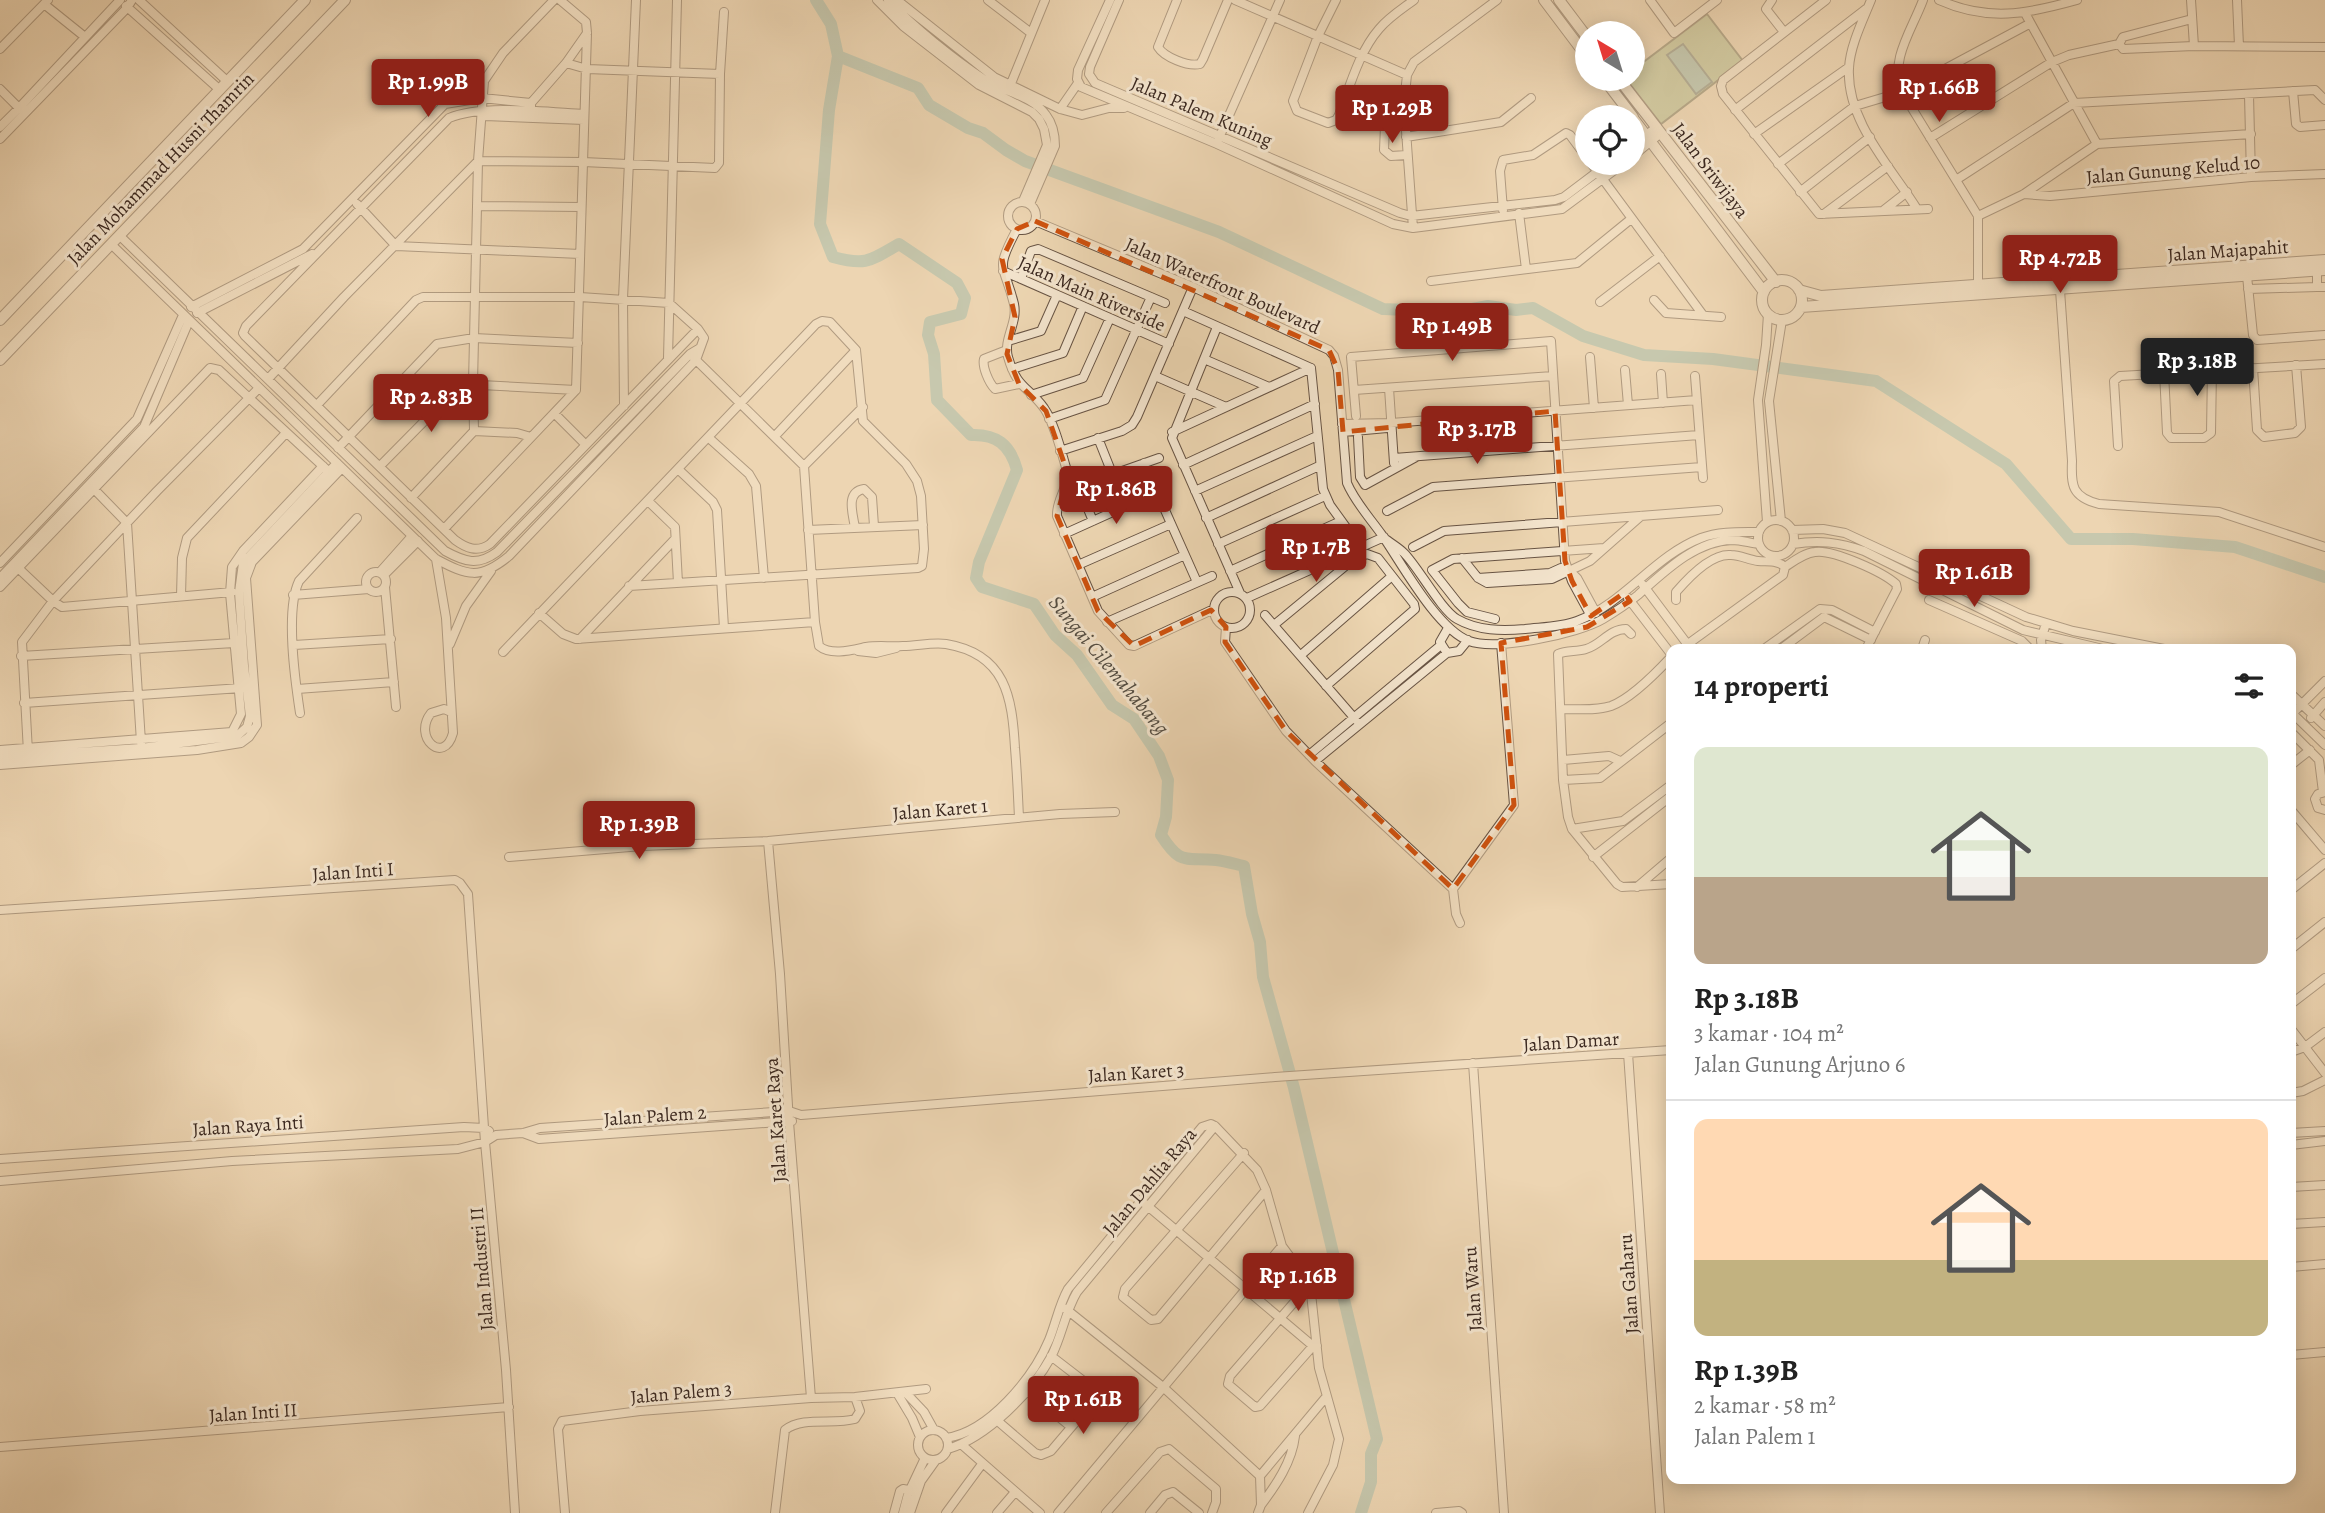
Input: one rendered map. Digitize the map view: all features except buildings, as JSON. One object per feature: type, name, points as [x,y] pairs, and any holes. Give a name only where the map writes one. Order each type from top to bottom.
[{"type":"street","points":[[139,0],[224,86]]},
{"type":"street","name":"Jalan Mohammad Husni Thamrin","points":[[0,320],[305,0]]},
{"type":"street","name":"Jalan Mohammad Husni Thamrin","points":[[0,360],[345,0]]},
{"type":"street","points":[[411,498],[474,431],[474,296],[478,161],[484,81],[492,67],[554,0]]},
{"type":"street","points":[[444,529],[576,390],[587,33],[586,22],[560,0]]},
{"type":"street","points":[[632,428],[624,421],[623,299],[636,0]]},
{"type":"street","points":[[668,358],[677,0]]},
{"type":"street","points":[[877,0],[903,26],[978,85],[1032,112],[1039,119],[1047,138],[1048,156]]},
{"type":"street","points":[[888,0],[983,78],[1027,100],[1046,114],[1055,136],[1027,203]]},
{"type":"street","name":"Jalan Palem Kuning","points":[[897,0],[994,77],[1010,86],[1060,109],[1082,115],[1109,108],[1129,108]]},
{"type":"street","points":[[988,0],[1031,33]]},
{"type":"street","points":[[1010,86],[1045,0]]},
{"type":"street","points":[[1060,109],[1077,81],[1077,71],[1110,0]]},
{"type":"street","name":"Jalan Palem Kuning","points":[[1119,0],[1090,67],[1089,74],[1095,83],[1393,224],[1413,228],[1504,217],[1519,210]]},
{"type":"street","points":[[1177,0],[1158,47],[1163,54],[1193,65],[1200,64],[1203,59],[1228,0]]},
{"type":"street","points":[[1235,0],[1407,75]]},
{"type":"street","points":[[1218,140],[1280,0]]},
{"type":"street","points":[[1336,0],[1318,36],[1293,101],[1293,107],[1297,111],[1328,123],[1336,120],[1362,56],[1382,25],[1414,0]]},
{"type":"street","points":[[1413,228],[1404,103],[1407,75],[1414,62],[1497,0]]},
{"type":"street","points":[[1544,0],[1575,41]]},
{"type":"street","points":[[1559,0],[1575,21]]},
{"type":"street","points":[[1650,0],[1674,33],[1717,0]]},
{"type":"street","points":[[1772,0],[1766,9],[1784,32]]},
{"type":"street","points":[[1826,0],[1723,80],[1723,94],[1816,212],[1824,214],[1928,209]]},
{"type":"street","points":[[1939,0],[1963,10],[1983,13],[2025,13],[2077,0]]},
{"type":"street","points":[[2191,0],[2194,46]]},
{"type":"street","points":[[2237,0],[2239,46]]},
{"type":"street","points":[[1923,1],[1900,56],[1897,78],[1902,92],[1978,216],[1978,290]]},
{"type":"street","points":[[0,49],[46,2],[85,37]]},
{"type":"street","points":[[126,2],[224,86]]},
{"type":"street","points":[[0,127],[85,37],[126,2]]},
{"type":"street","points":[[0,139],[126,2]]},
{"type":"street","points":[[1735,110],[1869,4]]},
{"type":"street","points":[[1869,4],[1853,49],[1849,67],[1850,87],[1855,106],[1870,138],[1917,209]]},
{"type":"street","points":[[268,379],[344,297],[478,161],[583,162],[712,169],[719,163],[724,12]]},
{"type":"street","points":[[2025,13],[2097,144]]},
{"type":"street","points":[[1930,138],[2052,62],[2069,55],[2119,44],[2123,37],[2192,19]]},
{"type":"street","points":[[1778,164],[1855,106],[1902,92],[2029,24]]},
{"type":"street","points":[[531,111],[587,33]]},
{"type":"street","points":[[2119,44],[2123,49],[2194,46],[2325,47]]},
{"type":"street","points":[[566,63],[587,69],[720,74]]},
{"type":"street","points":[[1754,134],[1849,67]]},
{"type":"street","name":"Jalan Palem Kuning","points":[[1077,81],[1082,87],[1129,108],[1411,216],[1503,207],[1519,210],[1562,209],[1600,176]]},
{"type":"street","points":[[0,89],[19,107]]},
{"type":"street","points":[[1956,180],[2074,103],[2315,90],[2325,100]]},
{"type":"street","name":"Jalan Sriwijaya","points":[[1613,91],[1624,105]]},
{"type":"street","name":"Jalan Sriwijaya","points":[[1628,91],[1776,282]]},
{"type":"street","points":[[2293,91],[2296,124],[2300,127],[2325,125]]},
{"type":"street","points":[[2249,94],[2251,177]]},
{"type":"street","points":[[194,310],[303,249],[440,107],[453,101],[482,98],[531,111],[584,117]]},
{"type":"street","points":[[1406,138],[1501,122],[1531,98]]},
{"type":"street","points":[[1404,103],[1385,126],[1384,150],[1391,156],[1408,155]]},
{"type":"street","points":[[531,111],[458,114],[449,118],[318,251],[244,331],[245,336],[411,498],[465,547],[471,549],[484,548],[490,544],[698,329]]},
{"type":"street","points":[[1645,140],[1659,130]]},
{"type":"street","points":[[1504,217],[1500,171],[1503,160],[1533,155],[1566,133],[1575,142]]},
{"type":"street","points":[[1978,216],[2024,194],[2097,144],[2251,134]]},
{"type":"street","points":[[1800,192],[1870,138]]},
{"type":"street","name":"Jalan Sriwijaya","points":[[1645,146],[1764,292]]},
{"type":"street","points":[[1824,214],[1888,166]]},
{"type":"street","name":"Jalan Gunung Kelud 10","points":[[2024,194],[2049,196],[2251,177],[2325,174]]},
{"type":"street","points":[[1600,176],[1703,315]]},
{"type":"street","points":[[1882,211],[1907,192]]},
{"type":"street","points":[[352,200],[396,247],[580,254]]},
{"type":"street","points":[[1027,203],[1036,212],[1035,221],[1027,229],[1017,229],[1008,220],[1008,214],[1013,205],[1027,203]]},
{"type":"street","points":[[478,206],[581,207]]},
{"type":"street","points":[[1519,210],[1526,269]]},
{"type":"street","points":[[1431,281],[1577,263],[1631,219]]},
{"type":"street","name":"Jalan Waterfront Boulevard","points":[[1035,221],[1193,287],[1329,350],[1338,370],[1347,483],[1384,537]]},
{"type":"street","points":[[1017,229],[1002,259],[1015,317],[1007,346],[1012,369],[1019,384],[1046,411],[1068,474],[1068,481],[1056,510],[1098,611],[1129,645],[1134,646],[1214,609]]},
{"type":"street","points":[[120,236],[445,551],[461,560],[474,563],[488,559],[497,552],[624,421],[696,360]]},
{"type":"street","points":[[112,245],[436,559],[458,571],[481,573],[492,569],[509,556],[696,360],[704,338],[698,329],[669,303],[580,297],[429,296],[416,300],[317,405]]},
{"type":"street","points":[[1021,279],[1031,251],[1038,248],[1165,303]]},
{"type":"street","points":[[194,310],[318,251]]},
{"type":"street","points":[[1600,302],[1660,256]]},
{"type":"street","name":"Jalan Majapahit","points":[[1799,290],[1821,296],[1978,290],[2060,293],[2325,260]]},
{"type":"street","points":[[2248,289],[2321,287],[2321,270]]},
{"type":"street","name":"Jalan Majapahit","points":[[1801,307],[1978,290],[2228,272],[2247,276],[2321,270]]},
{"type":"street","name":"Jalan Main Riverside","points":[[1003,271],[1169,344]]},
{"type":"street","points":[[2247,276],[2253,335],[2257,340],[2325,335]]},
{"type":"street","points":[[158,290],[166,282]]},
{"type":"street","points":[[1768,314],[1782,320],[1795,315],[1801,307],[1799,290],[1791,283],[1776,282],[1764,292],[1762,304],[1768,314],[1758,400],[1767,522],[1759,532],[1759,544],[1765,553],[1776,556],[1786,553],[1793,544],[1793,530]]},
{"type":"street","points":[[1060,451],[1132,425],[1193,287]]},
{"type":"street","points":[[2060,293],[2073,461],[2072,482],[2078,494],[2099,504],[2219,512],[2325,547]]},
{"type":"street","points":[[1019,384],[995,389],[983,363],[984,359],[1041,331],[1057,295]]},
{"type":"street","points":[[1049,419],[1105,400],[1151,297]]},
{"type":"street","points":[[1654,300],[1666,313],[1721,317]]},
{"type":"street","points":[[1012,369],[1063,353],[1083,306]]},
{"type":"street","points":[[1183,312],[1311,368]]},
{"type":"street","points":[[148,426],[186,318]]},
{"type":"street","points":[[186,318],[137,419],[3,561],[16,566],[52,601],[62,607],[239,592]]},
{"type":"street","points":[[1031,395],[1083,378],[1110,318]]},
{"type":"street","points":[[1781,521],[1769,401],[1782,320]]},
{"type":"street","points":[[503,652],[820,321],[830,322],[856,350],[863,421]]},
{"type":"street","points":[[1217,327],[1172,432],[1174,447],[1195,491],[1206,518],[1243,596],[1250,613],[1241,626],[1226,627],[1219,623],[1214,609],[1216,602],[1226,592],[1243,596],[1364,551]]},
{"type":"street","points":[[338,448],[434,346],[474,338],[578,343]]},
{"type":"street","points":[[1356,416],[1351,356],[1550,341],[1564,551],[1569,570],[1577,578],[1593,614]]},
{"type":"street","points":[[775,436],[856,350]]},
{"type":"street","points":[[1590,357],[1594,408]]},
{"type":"street","points":[[1204,359],[1269,387]]},
{"type":"street","points":[[696,360],[804,466],[815,622],[818,643],[824,650],[942,643],[983,660],[997,672],[1007,688],[1013,711],[1019,818]]},
{"type":"street","points":[[841,365],[859,363]]},
{"type":"street","points":[[2118,446],[2116,378],[2164,372],[2325,364]]},
{"type":"street","points":[[2253,368],[2257,430],[2264,437],[2298,431],[2301,428],[2296,365]]},
{"type":"street","points":[[0,587],[16,566],[148,426],[209,368],[219,370],[329,471]]},
{"type":"street","points":[[1172,432],[1311,368]]},
{"type":"street","points":[[1311,368],[1319,466],[1325,496],[1364,551],[1378,558],[1414,604],[1415,609],[1326,686]]},
{"type":"street","points":[[2164,372],[2169,436],[2208,436],[2211,433],[2212,369]]},
{"type":"street","points":[[1625,370],[1628,405]]},
{"type":"street","points":[[1661,374],[1663,403]]},
{"type":"street","points":[[1155,376],[1226,407]]},
{"type":"street","points":[[1354,390],[1553,376]]},
{"type":"street","points":[[1695,376],[1703,478]]},
{"type":"street","points":[[380,466],[456,387],[473,383],[576,390]]},
{"type":"street","points":[[28,752],[22,642],[52,601],[259,388]]},
{"type":"street","points":[[1389,388],[1394,469]]},
{"type":"street","points":[[271,400],[280,390]]},
{"type":"street","points":[[1342,428],[1387,428],[1391,423],[1697,400]]},
{"type":"street","points":[[1183,465],[1315,404]]},
{"type":"street","points":[[804,466],[863,407]]},
{"type":"street","points":[[554,413],[585,444]]},
{"type":"street","points":[[629,586],[918,568],[924,562],[921,496],[917,481],[906,464],[863,421],[852,418]]},
{"type":"street","points":[[474,431],[517,433],[531,437]]},
{"type":"street","points":[[181,596],[182,558],[187,537],[286,433]]},
{"type":"street","points":[[1394,458],[1699,435]]},
{"type":"street","points":[[1195,491],[1317,436]]},
{"type":"street","points":[[1358,437],[1360,477],[1365,485],[1419,456]]},
{"type":"street","points":[[709,438],[749,474],[756,486],[764,578]]},
{"type":"street","points":[[1098,438],[1110,474],[1125,506]]},
{"type":"street","points":[[602,444],[610,451]]},
{"type":"street","points":[[1093,521],[1085,502],[1091,482],[1159,458]]},
{"type":"street","points":[[1144,463],[1197,582]]},
{"type":"street","points":[[0,750],[91,755],[141,744],[197,747],[237,736],[247,727],[250,716],[234,643],[243,563],[255,544],[329,471],[340,465]]},
{"type":"street","points":[[1206,518],[1319,466]]},
{"type":"street","points":[[1387,511],[1433,487],[1702,467]]},
{"type":"street","points":[[679,470],[716,506],[724,628]]},
{"type":"street","points":[[0,765],[241,743],[249,737],[257,725],[239,592],[251,564],[329,471]]},
{"type":"street","points":[[82,477],[127,523],[141,744]]},
{"type":"street","points":[[570,477],[578,484]]},
{"type":"street","points":[[855,528],[851,500],[858,489],[864,489],[872,497],[874,526]]},
{"type":"street","points":[[373,498],[381,490]]},
{"type":"street","points":[[1065,534],[1157,492]]},
{"type":"street","points":[[1218,544],[1325,496]]},
{"type":"street","points":[[648,501],[675,527],[678,583]]},
{"type":"street","points":[[1413,547],[1444,531],[1718,510]]},
{"type":"street","points":[[255,544],[295,512]]},
{"type":"street","points":[[1462,558],[1478,578],[1488,583],[1552,579],[1590,561],[1641,515]]},
{"type":"street","points":[[300,713],[293,595],[299,581],[357,518]]},
{"type":"street","points":[[1230,571],[1341,521]]},
{"type":"street","points":[[1767,522],[1781,521],[1793,530],[1823,529],[1844,533],[2011,610],[2073,631],[2139,644]]},
{"type":"street","points":[[1078,565],[1171,524]]},
{"type":"street","points":[[808,530],[923,525]]},
{"type":"street","points":[[1384,537],[1396,559],[1448,628],[1468,641],[1501,643],[1571,633],[1587,628],[1630,601],[1660,562],[1701,538],[1721,533],[1759,532]]},
{"type":"street","points":[[1274,625],[1384,537]]},
{"type":"street","points":[[1384,537],[1404,553],[1454,618],[1476,627],[1514,630],[1574,623],[1707,547],[1733,540],[1759,544]]},
{"type":"street","points":[[382,573],[415,538]]},
{"type":"street","points":[[580,639],[675,539]]},
{"type":"street","points":[[1793,544],[1820,541],[1843,543],[2006,623],[2063,644]]},
{"type":"street","points":[[490,544],[497,552]]},
{"type":"street","points":[[1495,620],[1467,612],[1432,570],[1453,559],[1604,548]]},
{"type":"street","points":[[1693,644],[1783,575],[1785,566],[1815,551],[1834,554],[1859,564],[1896,584],[1897,589],[1869,644]]},
{"type":"street","points":[[663,552],[677,554]]},
{"type":"street","points":[[1092,597],[1185,555]]},
{"type":"street","points":[[1676,600],[1676,592],[1682,585],[1719,556],[1733,555],[1782,563],[1785,566]]},
{"type":"street","points":[[436,559],[449,647],[453,733],[449,743],[441,747],[431,746],[426,739],[425,720],[431,713],[444,709],[451,712]]},
{"type":"street","points":[[0,578],[16,566]]},
{"type":"street","points":[[449,647],[466,606],[492,569]]},
{"type":"street","points":[[369,589],[368,576],[375,572],[382,573],[387,581],[385,587],[396,707]]},
{"type":"street","points":[[1107,622],[1212,576]]},
{"type":"street","points":[[1301,655],[1392,576]]},
{"type":"street","points":[[1642,585],[1687,644]]},
{"type":"street","points":[[293,595],[369,589],[378,592],[385,587]]},
{"type":"street","points":[[1624,593],[1666,649]]},
{"type":"street","points":[[1929,600],[2025,644]]},
{"type":"street","points":[[1787,644],[1824,613],[1832,610],[1873,636]]},
{"type":"street","points":[[1771,644],[1817,611],[1824,613]]},
{"type":"street","points":[[539,614],[569,638],[580,639],[815,622]]},
{"type":"street","points":[[1265,615],[1360,725]]},
{"type":"street","points":[[2042,644],[2046,623]]},
{"type":"street","points":[[1226,627],[1225,642],[1286,731],[1453,889],[1456,914],[1461,922]]},
{"type":"street","points":[[1447,653],[1441,645],[1441,639],[1448,628]]},
{"type":"street","points":[[1631,634],[1626,629],[1617,630],[1585,650],[1558,654],[1563,780],[1572,829],[1617,884],[1622,887],[1666,884]]},
{"type":"street","points":[[2069,644],[2073,631]]},
{"type":"street","points":[[294,645],[391,639]]},
{"type":"street","points":[[1312,758],[1360,725],[1447,653],[1459,651],[1468,641]]},
{"type":"street","points":[[21,656],[234,643]]},
{"type":"street","points":[[1453,889],[1514,805],[1501,643]]},
{"type":"street","points":[[1312,758],[1353,716],[1441,645]]},
{"type":"street","points":[[1561,709],[1602,708],[1615,704],[1666,661]]},
{"type":"street","points":[[0,757],[28,752],[141,744],[232,732],[242,714],[242,688],[248,666]]},
{"type":"street","points":[[2296,709],[2325,681]]},
{"type":"street","points":[[297,689],[394,682]]},
{"type":"street","points":[[24,703],[242,688]]},
{"type":"street","points":[[2296,699],[2325,726]]},
{"type":"street","points":[[2304,723],[2315,715],[2325,702]]},
{"type":"street","points":[[2296,716],[2325,745]]},
{"type":"street","points":[[1563,780],[1600,778],[1666,727]]},
{"type":"street","points":[[2296,737],[2319,760],[2324,792],[2318,794],[2315,804],[2325,810]]},
{"type":"street","points":[[2296,761],[2310,750]]},
{"type":"street","points":[[1563,760],[1609,756],[1620,761]]},
{"type":"street","points":[[1572,829],[1623,821],[1666,789]]},
{"type":"street","points":[[1593,857],[1666,800]]},
{"type":"street","name":"Jalan Karet 1","points":[[509,857],[642,846],[768,841],[1060,814],[1115,812]]},
{"type":"street","points":[[2296,816],[2325,850]]},
{"type":"street","points":[[1623,821],[1627,832]]},
{"type":"street","points":[[2296,824],[2300,821]]},
{"type":"street","name":"Jalan Karet Raya","points":[[768,841],[811,1398]]},
{"type":"street","points":[[1637,887],[1666,862]]},
{"type":"street","points":[[2296,886],[2325,863]]},
{"type":"street","name":"Jalan Inti I","points":[[0,910],[455,880],[468,894],[484,1128]]},
{"type":"street","points":[[2296,945],[2325,922]]},
{"type":"street","points":[[2296,1000],[2325,978]]},
{"type":"street","points":[[2296,1050],[2325,1032]]},
{"type":"street","points":[[2296,1035],[2325,1073]]},
{"type":"street","name":"Jalan Damar","points":[[1473,1063],[1666,1050]]},
{"type":"street","name":"Jalan Gaharu","points":[[1628,1053],[1660,1513]]},
{"type":"street","name":"Jalan Karet 3","points":[[789,1111],[801,1115],[1473,1063]]},
{"type":"street","name":"Jalan Waru","points":[[1473,1063],[1504,1513]]},
{"type":"street","points":[[2296,1092],[2325,1080]]},
{"type":"street","name":"Jalan Palem 2","points":[[485,1142],[496,1135],[523,1133],[540,1128],[789,1111]]},
{"type":"street","name":"Jalan Karet 3","points":[[789,1122],[801,1115]]},
{"type":"street","name":"Jalan Palem 2","points":[[523,1133],[539,1139],[789,1122]]},
{"type":"street","name":"Jalan Dahlia Raya","points":[[946,1438],[994,1418],[1039,1359],[1068,1289],[1215,1126],[1244,1153]]},
{"type":"street","points":[[484,1128],[496,1135]]},
{"type":"street","name":"Jalan Industri II","points":[[484,1128],[509,1407],[515,1513]]},
{"type":"street","name":"Jalan Raya Inti","points":[[0,1159],[484,1128]]},
{"type":"street","points":[[2296,1133],[2325,1131]]},
{"type":"street","points":[[2296,1144],[2325,1141]]},
{"type":"street","name":"Jalan Raya Inti","points":[[0,1181],[232,1161],[458,1149],[485,1142]]},
{"type":"street","points":[[1266,1190],[1156,1320],[1151,1320],[1123,1295],[1125,1289],[1244,1153],[1257,1170],[1266,1190],[1282,1246],[1310,1284],[1315,1346],[1326,1397],[1338,1431],[1338,1448],[1333,1465],[1308,1513]]},
{"type":"street","points":[[2296,1187],[2325,1185]]},
{"type":"street","points":[[1144,1203],[1315,1346]]},
{"type":"street","name":"Jalan Dahlia Raya","points":[[947,1449],[961,1444],[1027,1391],[1051,1356],[1077,1292],[1144,1203]]},
{"type":"street","points":[[2296,1224],[2325,1222]]},
{"type":"street","points":[[1058,1513],[1282,1246]]},
{"type":"street","points":[[2296,1267],[2325,1264]]},
{"type":"street","points":[[1310,1284],[1228,1378],[1228,1384],[1255,1407],[1263,1405],[1315,1346]]},
{"type":"street","points":[[1060,1304],[1163,1387],[1260,1476]]},
{"type":"street","points":[[2296,1355],[2325,1352]]},
{"type":"street","points":[[994,1418],[1035,1453],[1041,1455],[1051,1451],[1091,1404],[1095,1395],[1086,1383],[1051,1356]]},
{"type":"street","name":"Jalan Palem 3","points":[[565,1513],[558,1429],[562,1421],[640,1411],[855,1397],[926,1388]]},
{"type":"street","points":[[1027,1391],[1071,1427]]},
{"type":"street","points":[[901,1393],[924,1412],[934,1430]]},
{"type":"street","points":[[901,1393],[920,1437],[918,1449],[925,1458],[936,1460]]},
{"type":"street","points":[[775,1513],[785,1430],[807,1423],[855,1419],[860,1411],[855,1397]]},
{"type":"street","points":[[1260,1509],[1260,1476],[1326,1397]]},
{"type":"street","name":"Jalan Inti II","points":[[0,1447],[509,1407]]},
{"type":"street","points":[[910,1513],[917,1489],[936,1460],[943,1456],[947,1449],[946,1438],[941,1433],[934,1430],[920,1437]]},
{"type":"street","points":[[1260,1509],[1291,1455],[1295,1436]]},
{"type":"street","points":[[961,1444],[1040,1513]]},
{"type":"street","points":[[1106,1513],[1163,1449],[1169,1449],[1213,1486],[1216,1493],[1212,1513]]},
{"type":"street","points":[[903,1513],[909,1490],[925,1458]]},
{"type":"street","points":[[946,1513],[982,1464]]},
{"type":"street","points":[[894,1513],[900,1491],[909,1490]]},
{"type":"street","points":[[997,1513],[1015,1492]]},
{"type":"street","points":[[1150,1513],[1165,1495],[1173,1492],[1199,1513]]},
{"type":"street","points":[[1436,1513],[1462,1513]]},
{"type":"highlighted area","points":[[1035,221],[1329,350],[1338,370],[1343,432],[1555,411],[1565,561],[1572,581],[1591,616],[1624,593],[1630,601],[1587,627],[1501,643],[1514,805],[1453,889],[1286,731],[1225,642],[1226,627],[1211,610],[1134,646],[1098,611],[1057,516],[1068,474],[1046,411],[1019,384],[1007,354],[1015,317],[1002,259],[1017,229]]},
{"type":"green space","points":[[1707,14],[1743,61],[1661,124],[1635,91],[1645,91],[1645,61]]},
{"type":"shaded area","points":[[1683,44],[1712,82],[1696,94],[1667,55]]},
{"type":"waterway","name":"Sungai Cilemahabang","points":[[816,0],[831,24],[838,56],[829,110],[820,224],[833,257],[853,261],[868,260],[899,244],[957,283],[965,298],[961,314],[930,322],[928,335],[934,354],[937,400],[971,435],[988,436],[1001,442],[1010,453],[1017,470],[979,562],[976,578],[982,587],[1034,604],[1055,635],[1077,655],[1112,705],[1134,719],[1159,756],[1168,780],[1166,817],[1161,835],[1174,852],[1184,858],[1216,860],[1244,866],[1260,942],[1263,977],[1294,1088],[1377,1439],[1371,1454],[1371,1482],[1361,1513]]},
{"type":"waterway","points":[[838,56],[918,88],[929,105],[968,128],[983,133],[1025,161],[1219,232],[1383,309],[1457,312],[1488,306],[1516,310],[1533,308],[1583,336],[1644,355],[1713,359],[1876,381],[2006,464],[2071,539],[2133,539],[2235,547],[2325,577]]}]
